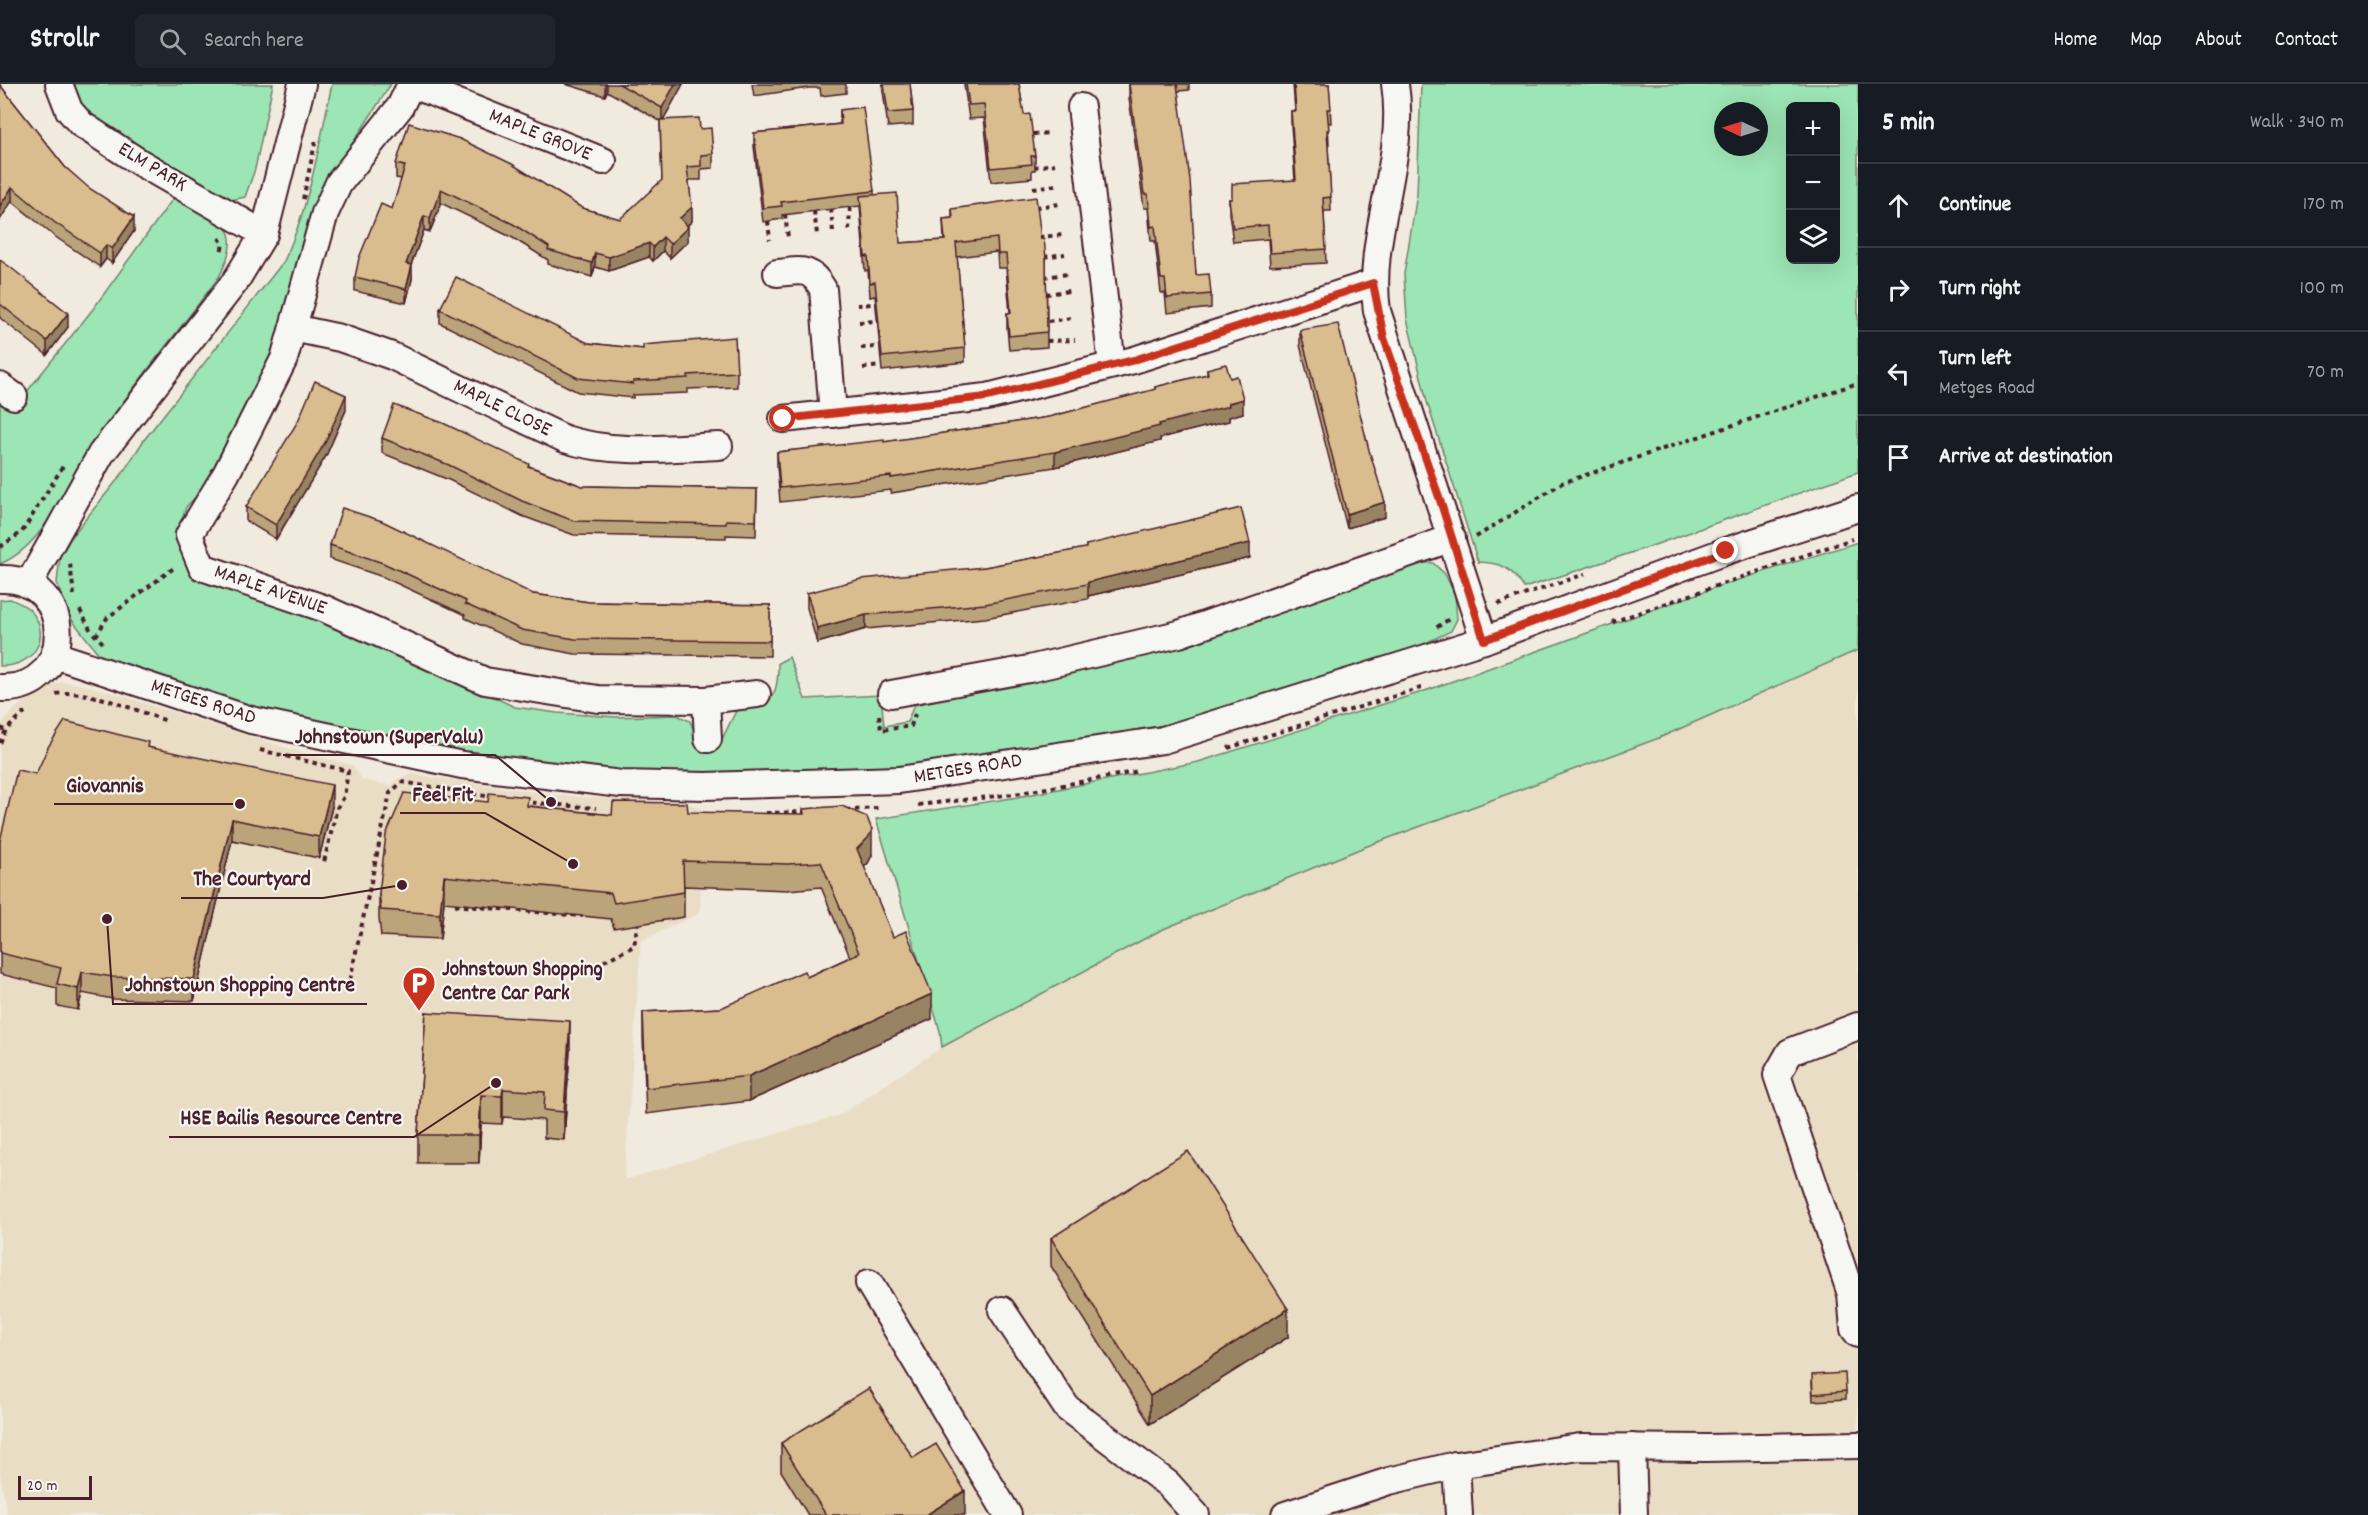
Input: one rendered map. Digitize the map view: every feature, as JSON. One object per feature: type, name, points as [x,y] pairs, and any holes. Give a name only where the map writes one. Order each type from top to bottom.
[{"type":"street","name":"ELM PARK","points":[[59,84],[69,110],[81,124],[139,162],[264,234]]},
{"type":"street","points":[[28,585],[101,454],[235,282],[264,234],[302,84]]},
{"type":"street","name":"MAPLE GROVE","points":[[411,84],[603,162]]},
{"type":"street","name":"MAPLE AVENUE","points":[[411,84],[400,107],[339,183],[324,213],[284,359],[226,474],[189,535],[202,567],[323,608],[485,681],[598,699],[706,700],[757,694]]},
{"type":"street","points":[[1395,84],[1395,128],[1388,198],[1373,283],[1384,338],[1484,640]]},
{"type":"street","points":[[1081,107],[1112,365]]},
{"type":"street","points":[[777,273],[804,271],[815,275],[823,289],[833,414]]},
{"type":"street","points":[[783,419],[987,397],[1112,365],[1373,283]]},
{"type":"street","name":"MAPLE CLOSE","points":[[293,328],[340,338],[392,356],[566,439],[589,447],[612,449],[719,446]]},
{"type":"street","name":"METGES ROAD","points":[[55,655],[251,720],[462,765],[621,784],[705,786],[900,780],[1163,740],[1484,640],[1726,551],[1858,508]]},
{"type":"street","points":[[891,694],[1029,669],[1179,634],[1454,544]]},
{"type":"street","points":[[0,579],[28,585],[48,601],[56,617],[59,638],[55,655],[48,667],[28,683],[0,688]]},
{"type":"street","points":[[706,700],[708,740]]},
{"type":"street","points":[[1858,1026],[1790,1052],[1777,1075],[1854,1299],[1854,1329],[1858,1334]]},
{"type":"street","points":[[869,1283],[1008,1515]]},
{"type":"street","points":[[1002,1310],[1067,1408],[1168,1484],[1196,1515]]},
{"type":"street","points":[[1285,1515],[1389,1481],[1456,1465],[1580,1447],[1858,1445]]},
{"type":"street","points":[[1632,1447],[1634,1515]]},
{"type":"street","points":[[1456,1465],[1459,1515]]},
{"type":"path","points":[[1033,134],[1051,132]]},
{"type":"path","points":[[1034,167],[1055,164]]},
{"type":"path","points":[[1033,188],[1057,185]]},
{"type":"path","points":[[1036,207],[1060,204]]},
{"type":"path","points":[[849,230],[850,206]]},
{"type":"path","points":[[831,209],[833,232]]},
{"type":"path","points":[[814,211],[817,234]]},
{"type":"path","points":[[785,214],[788,238]]},
{"type":"path","points":[[768,221],[770,240]]},
{"type":"path","points":[[216,234],[223,244],[217,260]]},
{"type":"path","points":[[1039,237],[1063,235]]},
{"type":"path","points":[[1044,256],[1065,254]]},
{"type":"path","points":[[1044,277],[1068,274]]},
{"type":"path","points":[[1046,294],[1069,291]]},
{"type":"path","points":[[857,305],[872,304]]},
{"type":"path","points":[[1048,321],[1073,318]]},
{"type":"path","points":[[859,322],[874,321]]},
{"type":"path","points":[[1047,341],[1075,340]]},
{"type":"path","points":[[861,348],[876,346]]},
{"type":"path","points":[[863,368],[879,366]]},
{"type":"path","points":[[1454,544],[1562,483],[1858,383]]},
{"type":"path","points":[[0,547],[22,532],[69,457]]},
{"type":"path","points":[[96,636],[107,618],[183,561],[197,554]]},
{"type":"path","points":[[70,558],[74,598]]},
{"type":"path","points":[[78,606],[96,636],[106,646]]},
{"type":"path","points":[[1434,631],[1446,620]]},
{"type":"path","points":[[47,696],[69,692],[87,695],[178,724]]},
{"type":"path","points":[[0,742],[6,730],[28,710]]},
{"type":"path","points":[[0,728],[6,730]]},
{"type":"path","points":[[252,748],[348,771],[344,797],[337,808],[324,862]]},
{"type":"path","points":[[462,804],[463,793]]},
{"type":"path","points":[[454,894],[453,905],[592,916]]},
{"type":"path","points":[[604,961],[634,946],[638,920],[626,919]]},
{"type":"shaded area","points":[[1858,650],[1858,1515],[7,1515],[0,1473],[0,726],[38,689],[63,682],[90,686],[306,754],[353,765],[362,780],[391,786],[397,779],[411,774],[553,795],[689,804],[704,810],[700,913],[641,941],[624,1180],[840,1115],[942,1047],[1161,930],[1362,848],[1659,738]]},
{"type":"green space","points":[[69,84],[273,84],[255,169],[245,197],[231,200],[207,189],[89,116],[78,104]]},
{"type":"green space","points":[[332,84],[391,84],[332,175],[264,373],[209,483],[186,507],[181,522],[180,546],[191,569],[208,584],[339,625],[515,707],[557,713],[617,717],[677,715],[690,721],[699,743],[721,741],[736,711],[765,702],[770,698],[776,685],[778,663],[789,657],[805,699],[881,695],[884,726],[907,722],[914,705],[1072,671],[1420,563],[1433,563],[1445,574],[1455,595],[1457,619],[1451,631],[1413,649],[1197,719],[968,760],[909,768],[648,776],[514,763],[354,735],[205,695],[102,658],[68,615],[57,583],[60,556],[72,536],[122,474],[144,440],[284,261],[307,196]]},
{"type":"green space","points":[[1421,84],[1858,84],[1858,472],[1649,547],[1524,588],[1515,575],[1500,565],[1478,562],[1427,402],[1407,319],[1404,274],[1417,194]]},
{"type":"green space","points":[[174,197],[215,219],[224,226],[229,234],[230,245],[227,259],[219,277],[107,424],[42,529],[16,555],[0,564],[0,399],[13,409],[93,309]]},
{"type":"green space","points":[[1858,542],[1858,650],[1659,738],[1362,848],[1161,930],[942,1047],[940,1031],[876,819],[1012,798],[1198,762],[1422,692],[1719,586]]},
{"type":"green space","points":[[10,599],[24,605],[38,621],[39,641],[29,657],[21,662],[0,666],[0,600]]},
{"type":"building","points":[[619,84],[675,84],[662,108]]},
{"type":"building","points":[[884,84],[910,84],[913,111],[888,113]]},
{"type":"building","points":[[966,84],[1019,84],[1024,115],[1030,114],[1035,156],[1031,156],[1032,164],[991,168],[984,104],[969,105]]},
{"type":"building","points":[[1129,84],[1177,84],[1190,180],[1196,275],[1209,274],[1211,294],[1167,298],[1165,279],[1161,279],[1155,226],[1151,227],[1148,194],[1144,194]]},
{"type":"building","points":[[1294,84],[1329,84],[1331,109],[1327,109],[1329,130],[1327,130],[1331,197],[1323,198],[1326,249],[1270,253],[1268,225],[1233,228],[1229,199],[1232,199],[1232,184],[1296,180],[1291,111],[1296,111]]},
{"type":"building","points":[[0,85],[65,167],[89,188],[134,217],[112,249],[106,245],[100,253],[54,222],[12,187],[0,206]]},
{"type":"building","points":[[863,107],[874,191],[781,202],[782,206],[763,208],[754,133],[841,124],[840,110]]},
{"type":"building","points":[[699,118],[700,129],[711,128],[713,154],[701,155],[701,166],[687,167],[692,207],[680,218],[688,227],[670,244],[663,237],[653,247],[649,243],[609,257],[595,253],[592,263],[548,250],[549,247],[513,224],[441,189],[430,218],[424,216],[406,264],[412,265],[406,289],[355,277],[359,258],[381,204],[392,209],[405,166],[396,164],[409,123],[460,139],[512,164],[582,208],[620,219],[662,180],[660,120]]},
{"type":"building","points":[[897,193],[900,243],[945,240],[943,219],[953,218],[952,209],[1036,197],[1041,239],[1044,239],[1046,258],[1047,332],[1009,336],[1007,313],[1011,313],[1006,254],[998,254],[997,238],[956,243],[965,348],[882,357],[875,282],[870,283],[868,256],[865,257],[860,196]]},
{"type":"building","points":[[0,260],[68,313],[47,341],[0,304]]},
{"type":"building","points":[[456,277],[588,343],[643,349],[643,345],[735,337],[737,372],[633,381],[633,384],[578,378],[440,309]]},
{"type":"building","points":[[1338,324],[1369,450],[1385,502],[1347,514],[1300,330]]},
{"type":"building","points":[[1226,364],[1230,378],[1237,376],[1243,399],[1228,403],[1229,406],[1159,424],[1160,426],[1055,452],[891,478],[891,476],[780,488],[777,452],[884,440],[884,442],[1049,417],[1208,374],[1207,369]]},
{"type":"building","points":[[315,381],[346,395],[326,441],[276,525],[246,507],[298,421]]},
{"type":"building","points":[[394,405],[443,423],[529,464],[528,466],[582,486],[757,489],[756,521],[726,520],[726,524],[574,521],[522,501],[449,465],[382,438]]},
{"type":"building","points":[[342,508],[382,521],[533,594],[589,602],[770,605],[770,641],[575,639],[522,630],[465,604],[466,601],[383,563],[330,545]]},
{"type":"building","points":[[1241,508],[1250,543],[1088,582],[1088,584],[985,604],[866,615],[817,628],[807,593],[861,579],[985,567],[1086,548],[1086,545]]},
{"type":"building","points":[[65,721],[148,742],[147,747],[332,785],[319,837],[232,819],[194,979],[113,977],[82,972],[78,989],[57,984],[61,968],[0,953],[0,841],[17,770],[36,774],[48,747]]},
{"type":"building","points":[[404,793],[488,802],[489,793],[528,797],[527,806],[612,815],[613,802],[687,803],[688,812],[804,814],[803,809],[842,806],[867,817],[872,830],[868,838],[857,849],[893,937],[906,931],[932,994],[749,1076],[646,1088],[643,1012],[721,1008],[804,971],[807,977],[859,953],[821,862],[788,864],[683,861],[684,892],[614,903],[611,893],[444,876],[440,914],[381,910],[379,893],[386,835]]},
{"type":"building","points":[[426,1012],[570,1021],[564,1112],[544,1110],[545,1092],[503,1089],[502,1096],[481,1095],[479,1135],[418,1135]]},
{"type":"building","points":[[1188,1151],[1288,1309],[1150,1396],[1051,1238]]},
{"type":"building","points":[[1845,1373],[1846,1391],[1813,1394],[1812,1375]]},
{"type":"building","points":[[869,1388],[913,1458],[936,1444],[965,1491],[926,1515],[826,1515],[781,1443]]},
{"type":"place","name":"Johnstown (SuperValu)","points":[[551,802]]},
{"type":"place","name":"Giovannis","points":[[240,804]]},
{"type":"place","name":"Feel Fit","points":[[573,864]]},
{"type":"place","name":"The Courtyard","points":[[402,885]]},
{"type":"place","name":"Johnstown Shopping Centre","points":[[107,919]]},
{"type":"place","name":"Johnstown Shopping Centre Car Park","points":[[419,1012]]},
{"type":"place","name":"HSE Bailis Resource Centre","points":[[496,1083]]},
{"type":"route","points":[[783,419],[987,397],[1134,360],[1373,283],[1384,338],[1440,500],[1484,640],[1726,551]]}]
